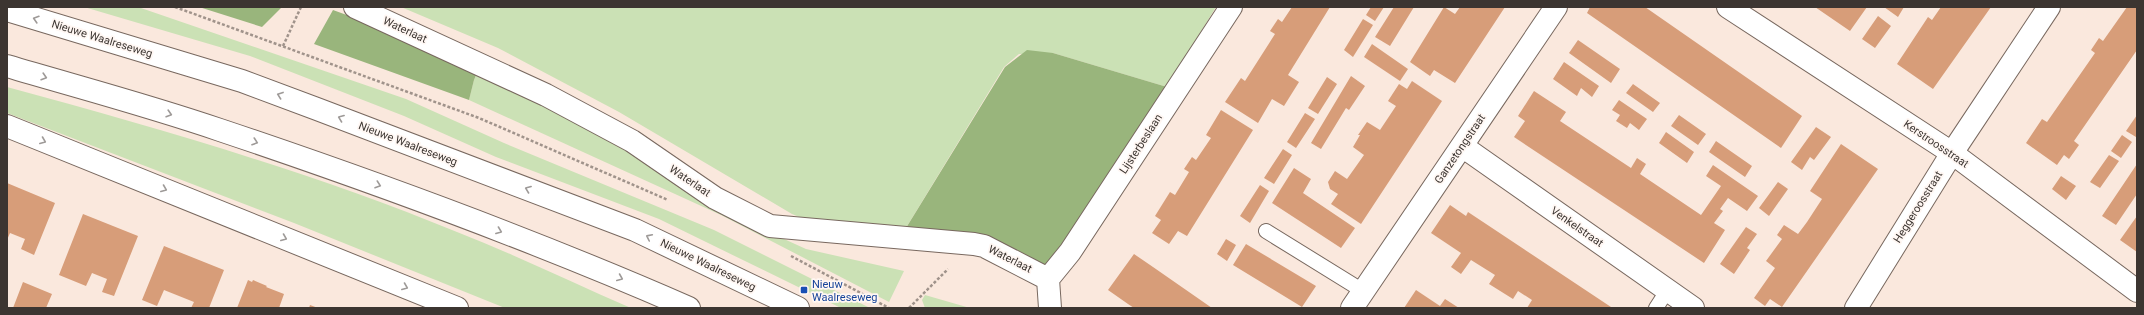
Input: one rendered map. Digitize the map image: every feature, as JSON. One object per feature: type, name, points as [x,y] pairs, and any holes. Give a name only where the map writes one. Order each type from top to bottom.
[{"type":"street","name":"Waterlaat","points":[[355,7],[546,95],[632,141],[715,198],[770,226],[974,244],[984,246],[1048,279]]},
{"type":"street","name":"Lijsterbeslaan","points":[[1048,279],[1070,252],[1231,7]]},
{"type":"street","name":"Ganzetongstraat","points":[[1358,299],[1556,7]]},
{"type":"street","name":"Kerstroosstraat","points":[[1728,7],[1952,153],[2137,291]]},
{"type":"street","name":"Heggeroosstraat","points":[[1856,308],[1952,153],[2049,7]]},
{"type":"street","name":"Nieuwe Waalreseweg","points":[[7,10],[242,81],[317,109],[636,230],[798,308]]},
{"type":"street","points":[[7,66],[218,129],[374,184],[614,275],[690,308]]},
{"type":"street","points":[[7,126],[457,308]]},
{"type":"street","name":"Venkelstraat","points":[[1462,146],[1662,300],[1693,308]]},
{"type":"street","points":[[1048,279],[1050,308]]},
{"type":"lane","name":"Ganzetongstraat","points":[[1266,231],[1358,299]]},
{"type":"path","points":[[175,7],[479,118],[673,202]]},
{"type":"path","points":[[283,46],[301,7]]},
{"type":"path","points":[[909,308],[974,244]]},
{"type":"path","points":[[787,254],[889,308]]},
{"type":"green space","points":[[84,7],[138,7],[406,99],[504,143],[714,230],[870,308],[841,308],[659,219],[496,157],[404,116],[250,56]]},
{"type":"green space","points":[[199,7],[282,7],[262,27]]},
{"type":"green space","points":[[401,7],[1216,7],[1167,87],[1053,53],[1019,54],[1004,67],[898,241],[818,225],[792,214],[619,112],[498,48]]},
{"type":"green space","points":[[333,10],[426,44],[479,68],[469,100],[314,44]]},
{"type":"green space","points":[[1027,50],[1053,53],[1167,87],[1053,268],[898,241],[1005,67]]},
{"type":"green space","points":[[479,68],[569,115],[753,225],[806,249],[904,271],[889,302],[721,215],[469,100]]},
{"type":"green space","points":[[7,87],[234,152],[346,190],[402,210],[479,241],[631,308],[505,308],[294,223],[7,113]]},
{"type":"green space","points":[[925,295],[970,308],[925,308],[922,300]]},
{"type":"building","points":[[1292,7],[1330,7],[1288,75],[1299,82],[1284,106],[1272,99],[1258,123],[1225,102],[1241,78],[1245,81],[1275,34],[1270,31],[1278,19],[1282,22]]},
{"type":"building","points":[[1371,7],[1384,7],[1375,21],[1366,15]]},
{"type":"building","points":[[1394,7],[1414,7],[1390,46],[1375,37]]},
{"type":"building","points":[[1444,7],[1455,14],[1460,7],[1505,7],[1455,83],[1434,70],[1430,76],[1410,62]]},
{"type":"building","points":[[1590,7],[1645,7],[1802,116],[1781,148],[1587,13]]},
{"type":"building","points":[[1815,7],[1867,7],[1850,31]]},
{"type":"building","points":[[1884,7],[1904,7],[1898,17]]},
{"type":"building","points":[[1941,7],[1991,7],[1933,89],[1897,64],[1928,17],[1932,20]]},
{"type":"building","points":[[2127,7],[2137,7],[2137,50],[2074,141],[2079,145],[2069,159],[2064,155],[2057,165],[2026,143],[2042,119],[2047,122],[2095,53],[2091,50],[2099,38],[2103,41]]},
{"type":"building","points":[[1878,16],[1891,26],[1875,48],[1862,39]]},
{"type":"building","points":[[1363,19],[1373,25],[1353,57],[1344,50]]},
{"type":"building","points":[[1578,40],[1620,69],[1611,83],[1569,53]]},
{"type":"building","points":[[1372,44],[1408,69],[1400,81],[1364,57]]},
{"type":"building","points":[[1564,62],[1599,86],[1592,97],[1581,88],[1577,96],[1553,79]]},
{"type":"building","points":[[1351,76],[1365,86],[1349,110],[1346,108],[1321,149],[1311,143]]},
{"type":"building","points":[[1327,77],[1337,84],[1318,114],[1308,108]]},
{"type":"building","points":[[1412,81],[1442,101],[1361,224],[1331,204],[1338,194],[1330,189],[1328,182],[1335,171],[1347,179],[1364,155],[1353,147],[1360,135],[1358,135],[1367,122],[1380,130],[1396,106],[1388,101],[1399,84],[1407,89]]},
{"type":"building","points":[[1633,84],[1660,103],[1653,112],[1626,93]]},
{"type":"building","points":[[1534,91],[1566,112],[1560,121],[1631,168],[1637,158],[1646,164],[1640,174],[1701,215],[1721,186],[1706,176],[1713,165],[1758,196],[1747,211],[1728,198],[1720,209],[1723,211],[1714,223],[1725,230],[1704,263],[1514,137],[1525,121],[1518,116]]},
{"type":"building","points":[[1619,100],[1647,119],[1639,130],[1630,123],[1627,128],[1616,121],[1620,115],[1612,110]]},
{"type":"building","points":[[1221,110],[1253,130],[1187,236],[1178,231],[1169,244],[1152,233],[1161,220],[1155,216],[1170,192],[1175,195],[1189,172],[1184,169],[1192,157],[1196,160],[1211,138],[1206,135]]},
{"type":"building","points":[[1305,113],[1315,119],[1296,148],[1287,142]]},
{"type":"building","points":[[1679,115],[1706,134],[1698,145],[1671,126]]},
{"type":"building","points":[[2137,115],[2137,135],[2136,137],[2126,131]]},
{"type":"building","points":[[1816,127],[1831,137],[1814,160],[1810,157],[1802,170],[1791,162]]},
{"type":"building","points":[[1666,132],[1694,152],[1687,163],[1659,143]]},
{"type":"building","points":[[2122,135],[2132,142],[2121,158],[2111,151]]},
{"type":"building","points":[[1716,141],[1752,166],[1745,177],[1709,152]]},
{"type":"building","points":[[1841,144],[1878,169],[1782,307],[1770,299],[1765,306],[1754,298],[1775,268],[1766,261],[1782,239],[1777,235],[1784,225],[1798,234],[1807,222],[1822,199],[1810,191]]},
{"type":"building","points":[[1283,149],[1292,155],[1274,184],[1264,178]]},
{"type":"building","points":[[2109,155],[2119,161],[2100,188],[2090,182]]},
{"type":"building","points":[[2137,164],[2137,194],[2116,225],[2102,216]]},
{"type":"building","points":[[1294,168],[1311,179],[1303,193],[1355,228],[1341,248],[1272,203]]},
{"type":"building","points":[[2061,176],[2076,186],[2066,200],[2052,189]]},
{"type":"building","points":[[1778,182],[1788,189],[1769,216],[1759,208]]},
{"type":"building","points":[[7,183],[55,203],[34,255],[21,249],[25,239],[10,233],[7,240]]},
{"type":"building","points":[[1260,185],[1269,191],[1250,223],[1240,216]]},
{"type":"building","points":[[1450,205],[1466,216],[1468,212],[1611,307],[1527,308],[1532,300],[1518,291],[1513,299],[1489,284],[1495,275],[1471,260],[1461,274],[1451,267],[1461,253],[1431,233]]},
{"type":"building","points":[[83,214],[138,236],[114,296],[102,292],[107,279],[92,273],[86,286],[59,275]]},
{"type":"building","points":[[2137,216],[2137,252],[2120,240]]},
{"type":"building","points":[[1746,227],[1757,234],[1747,248],[1750,250],[1734,274],[1720,264]]},
{"type":"building","points":[[1226,239],[1236,245],[1227,261],[1217,254]]},
{"type":"building","points":[[1246,244],[1316,286],[1302,307],[1233,265]]},
{"type":"building","points":[[164,246],[224,270],[209,308],[191,308],[194,302],[164,290],[157,306],[142,300]]},
{"type":"building","points":[[1134,254],[1212,308],[1134,308],[1128,304],[1108,290]]},
{"type":"building","points":[[248,280],[252,282],[253,280],[284,294],[279,308],[237,308]]},
{"type":"building","points":[[23,282],[52,294],[46,308],[13,308]]},
{"type":"building","points":[[1416,290],[1440,306],[1445,299],[1459,308],[1404,308]]},
{"type":"building","points":[[310,305],[318,308],[309,308]]},
{"type":"place","name":"Nieuw Waalreseweg","points":[[804,290]]}]
